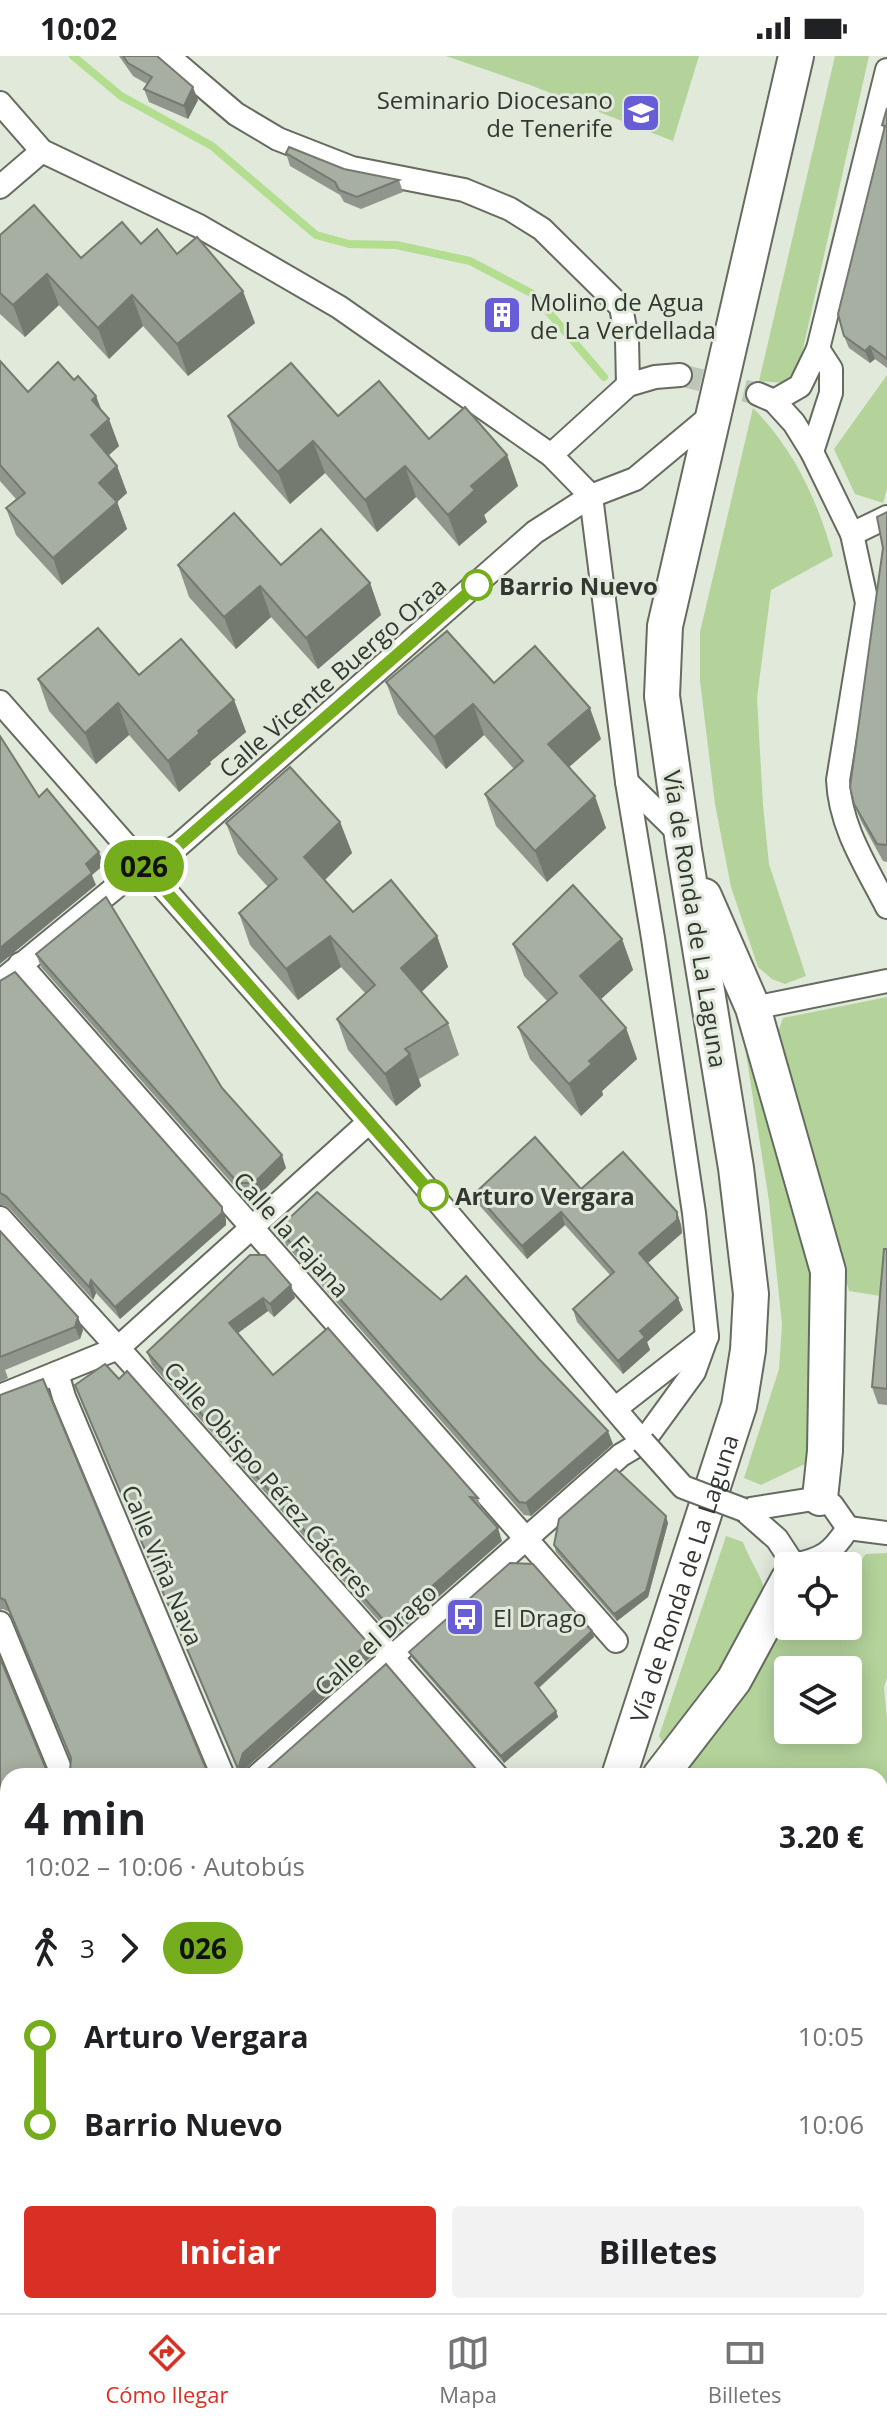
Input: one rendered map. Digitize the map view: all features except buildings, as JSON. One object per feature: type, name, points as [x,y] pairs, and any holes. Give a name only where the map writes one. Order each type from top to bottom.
[{"type":"main road","name":"Vía de Ronda de La Laguna","points":[[622,1768],[739,1406],[748,1350],[751,1294],[736,1168],[662,696],[665,626],[796,56]]},
{"type":"main road","points":[[683,843],[753,1008],[828,1271],[825,1451],[820,1498]]},
{"type":"main road","points":[[666,1768],[734,1680],[774,1606]]},
{"type":"street","points":[[168,56],[236,114],[278,139],[352,168],[464,190],[510,209],[542,229],[621,307],[627,339],[628,385]]},
{"type":"street","points":[[887,70],[818,349],[800,386],[766,398],[794,423],[812,452],[852,534],[867,603],[838,780],[839,801],[845,823],[887,907]]},
{"type":"street","points":[[0,103],[42,151],[199,226],[339,307],[551,455],[591,496],[627,782],[690,1182],[707,1336],[616,1408]]},
{"type":"street","points":[[0,187],[42,151]]},
{"type":"street","points":[[812,452],[831,393],[831,369],[818,349]]},
{"type":"street","points":[[551,455],[628,385],[655,377],[680,375]]},
{"type":"street","name":"Calle Vicente Buergo Oraa","points":[[0,982],[143,865],[178,846],[535,532],[591,496],[635,479],[713,414]]},
{"type":"street","points":[[852,534],[887,517]]},
{"type":"street","points":[[0,702],[369,1122],[683,1487],[744,1510],[777,1539],[785,1552]]},
{"type":"street","points":[[627,782],[683,843]]},
{"type":"street","name":"Calle la Fajana","points":[[20,964],[616,1641]]},
{"type":"street","points":[[753,1008],[887,981]]},
{"type":"street","points":[[0,1396],[118,1348],[369,1122]]},
{"type":"street","name":"Calle Obispo Pérez Cáceres","points":[[0,1218],[490,1768]]},
{"type":"street","name":"Calle el Drago","points":[[266,1768],[621,1455],[643,1442],[694,1372],[707,1336]]},
{"type":"street","name":"Calle Viña Nava","points":[[57,1373],[64,1397],[220,1768]]},
{"type":"street","points":[[744,1510],[820,1498],[832,1505],[848,1528],[887,1533]]},
{"type":"street","points":[[829,1552],[848,1528]]},
{"type":"street","points":[[0,1623],[60,1768]]},
{"type":"green space","name":"Seminario Diocesano de Tenerife","points":[[446,56],[699,56],[673,141]]},
{"type":"green space","points":[[835,56],[869,56],[798,371],[785,383],[759,381]]},
{"type":"green space","points":[[887,375],[887,489],[883,503],[855,494],[834,449]]},
{"type":"green space","points":[[753,408],[781,441],[803,477],[820,515],[833,556],[771,590],[757,698],[769,864],[806,976],[785,984],[772,979],[758,967],[731,887],[715,804],[700,681],[700,632]]},
{"type":"green space","points":[[887,997],[887,1297],[849,1291],[777,1035],[783,1018]]},
{"type":"green space","points":[[745,1047],[754,1050],[813,1269],[815,1413],[807,1463],[761,1485],[744,1478],[779,1369],[782,1324],[769,1201]]},
{"type":"green space","points":[[726,1536],[743,1542],[765,1591],[715,1684],[666,1748],[659,1736]]},
{"type":"green space","points":[[887,1553],[887,1678],[884,1687],[887,1768],[688,1768],[714,1733],[774,1637],[774,1640],[862,1640],[862,1559],[866,1554]]},
{"type":"waterway","points":[[73,56],[121,96],[212,146],[316,235],[349,244],[396,245],[470,261],[533,294],[604,377]]},
{"type":"tunnel","points":[[680,375],[758,394]]},
{"type":"bus line","name":"026","points":[[433,1195],[143,865],[178,846],[477,585]]},
{"type":"place","name":"Seminario Diocesano de Tenerife","points":[[641,113]]},
{"type":"place","name":"Molino de Agua de La Verdellada","points":[[502,315]]},
{"type":"place","name":"Barrio Nuevo","points":[[477,585]]},
{"type":"place","name":"Arturo Vergara","points":[[433,1195]]},
{"type":"place","name":"El Drago","points":[[465,1617]]}]
